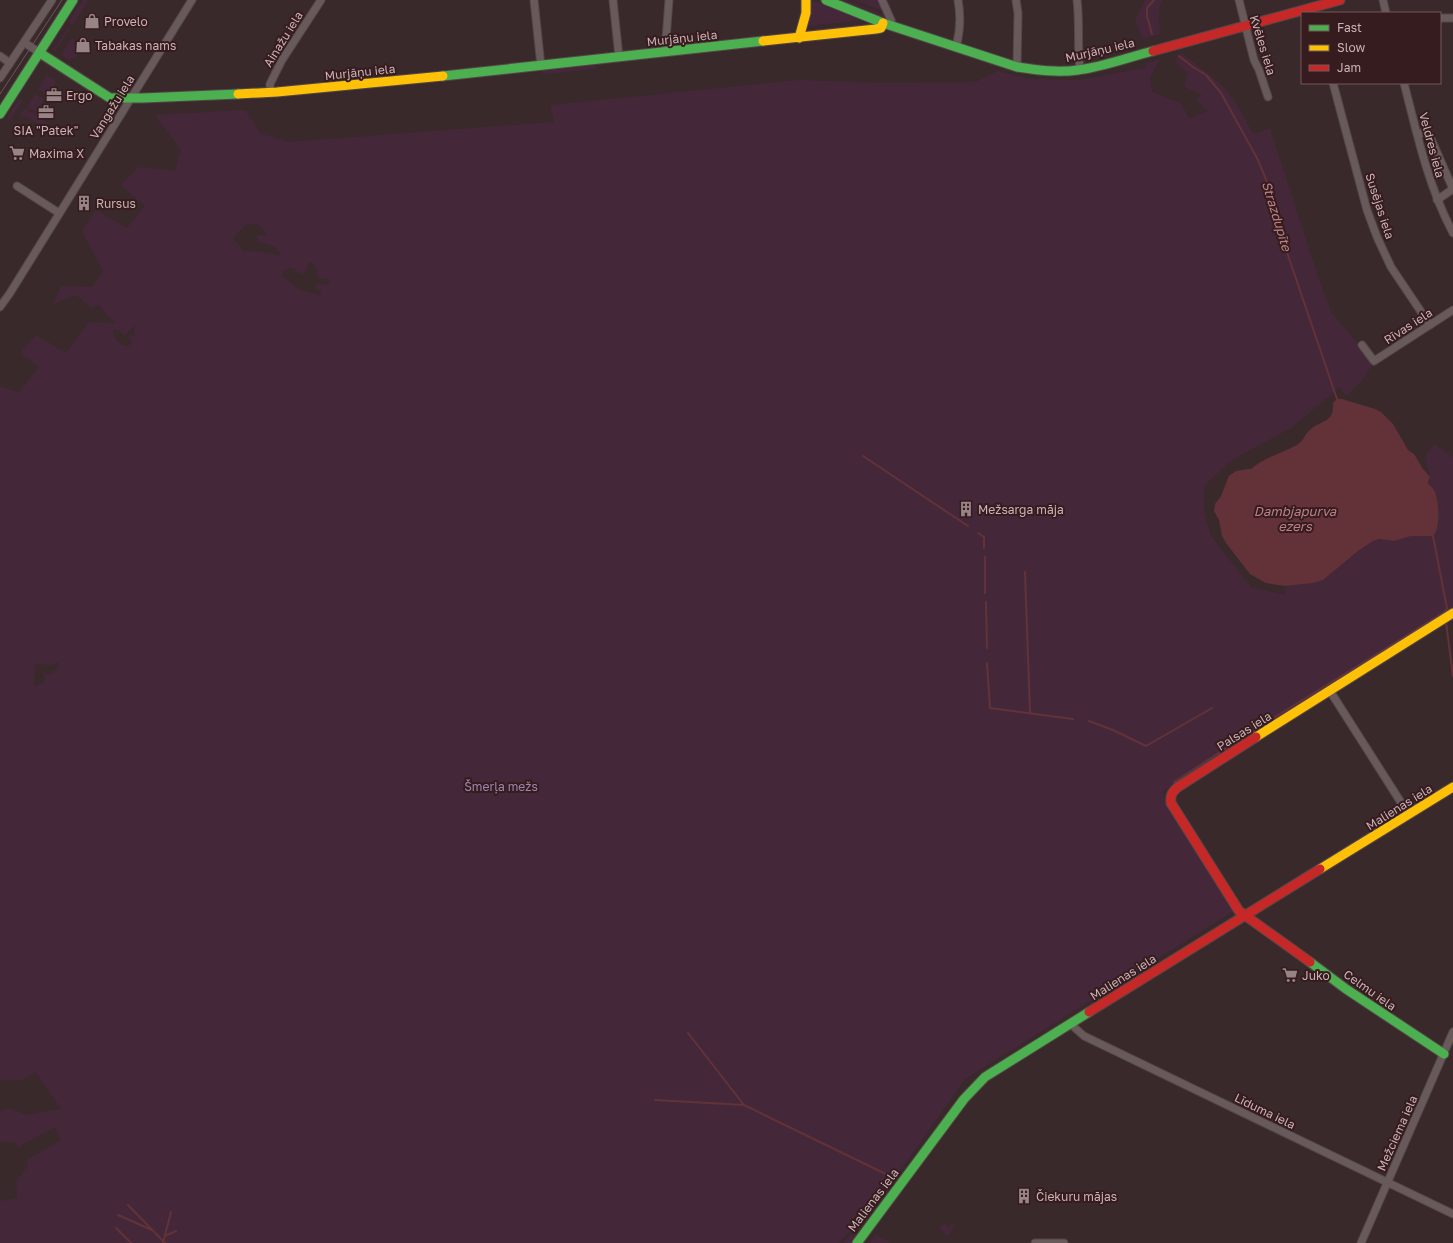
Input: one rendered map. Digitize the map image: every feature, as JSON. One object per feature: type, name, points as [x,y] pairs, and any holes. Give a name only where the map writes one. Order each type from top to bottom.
[{"type":"main road","points":[[0,114],[74,0]]},
{"type":"main road","points":[[799,38],[806,13],[806,0]]},
{"type":"main road","points":[[826,0],[888,24]]},
{"type":"main road","name":"Murjāņu iela","points":[[1314,10],[1340,0]]},
{"type":"main road","name":"Murjāņu iela","points":[[40,53],[110,98],[130,98],[270,92],[541,66],[876,30],[888,24],[1018,67],[1035,70],[1061,71],[1080,70],[1245,26],[1301,13]]},
{"type":"main road","name":"Palsas iela","points":[[1245,916],[1239,910],[1171,803],[1170,796],[1173,791],[1453,613]]},
{"type":"main road","name":"Malienas iela","points":[[857,1243],[971,1091],[985,1077],[1453,787]]},
{"type":"main road","name":"Celmu iela","points":[[1245,916],[1333,978],[1346,989],[1444,1054]]},
{"type":"street","points":[[0,78],[52,0]]},
{"type":"street","name":"Vangažu iela","points":[[0,306],[192,0]]},
{"type":"street","name":"Ainažu iela","points":[[270,92],[270,84],[282,60],[320,0]]},
{"type":"street","points":[[534,0],[541,66]]},
{"type":"street","points":[[613,0],[619,57]]},
{"type":"street","points":[[665,52],[669,0]]},
{"type":"street","points":[[882,0],[891,20],[888,24]]},
{"type":"street","points":[[956,47],[960,17],[958,0]]},
{"type":"street","points":[[1016,0],[1018,13],[1018,67]]},
{"type":"street","points":[[1077,0],[1079,14],[1078,57],[1080,70]]},
{"type":"street","name":"Kvēles iela","points":[[1239,0],[1254,60],[1268,97]]},
{"type":"street","points":[[1383,0],[1386,12]]},
{"type":"street","points":[[1441,18],[1453,18]]},
{"type":"street","name":"Murjāņu iela","points":[[24,43],[40,53]]},
{"type":"street","points":[[0,56],[10,63]]},
{"type":"street","name":"Susējas iela","points":[[1333,84],[1367,210],[1377,237],[1391,267],[1430,325]]},
{"type":"street","name":"Veldres iela","points":[[1404,84],[1431,183],[1437,200],[1450,219],[1453,233]]},
{"type":"street","points":[[1418,134],[1428,132],[1453,189],[1437,200]]},
{"type":"street","points":[[17,186],[59,214]]},
{"type":"street","name":"Rīvas iela","points":[[1362,345],[1374,361],[1453,310]]},
{"type":"street","points":[[1330,691],[1409,814]]},
{"type":"street","name":"Līduma iela","points":[[1072,1023],[1084,1036],[1453,1214]]},
{"type":"street","name":"Mežciema iela","points":[[1361,1243],[1453,1032]]},
{"type":"street","points":[[1035,1243],[1064,1243]]},
{"type":"green space","points":[[83,0],[89,0],[72,25],[68,22]]},
{"type":"green space","points":[[811,0],[863,20],[807,26],[809,3]]},
{"type":"green space","points":[[839,0],[846,0],[887,16],[888,18],[886,19]]},
{"type":"green space","points":[[854,0],[879,0],[884,11]]},
{"type":"green space","points":[[1145,0],[1162,0],[1159,13],[1161,34],[1143,39],[1135,21]]},
{"type":"green space","points":[[868,22],[872,24],[804,32],[806,30],[865,24]]},
{"type":"green space","points":[[69,27],[70,28],[55,52],[53,50]]},
{"type":"green space","points":[[72,38],[75,40],[73,44],[81,50],[75,59],[73,57],[70,61],[61,55]]},
{"type":"green space","name":"Šmerļa mežs","points":[[1182,53],[1223,86],[1239,108],[1253,134],[1270,128],[1317,274],[1331,312],[1370,358],[1372,365],[1362,381],[1346,396],[1340,387],[1291,428],[1232,460],[1204,486],[1204,512],[1211,536],[1251,587],[1285,595],[1285,586],[1313,583],[1323,580],[1358,551],[1373,541],[1379,539],[1394,541],[1411,536],[1433,536],[1434,489],[1428,482],[1430,477],[1425,457],[1434,444],[1453,457],[1453,608],[1375,655],[1162,792],[1237,909],[965,1079],[875,1206],[877,1208],[867,1219],[864,1217],[859,1225],[861,1227],[848,1233],[839,1243],[0,1243],[0,1201],[17,1198],[16,1183],[28,1165],[27,1160],[61,1140],[55,1127],[18,1147],[15,1142],[0,1142],[0,1112],[7,1108],[28,1115],[61,1109],[36,1072],[22,1080],[0,1080],[0,386],[19,393],[39,367],[20,353],[36,335],[66,353],[89,322],[116,324],[99,305],[91,307],[76,295],[53,304],[61,286],[92,287],[103,271],[82,231],[96,210],[127,228],[145,206],[121,185],[139,167],[175,171],[181,150],[155,115],[245,110],[260,133],[288,142],[554,122],[550,105],[798,80],[882,83],[976,82],[998,71],[1030,79],[1080,80],[1145,68],[1147,63],[1160,59],[1150,77],[1152,92],[1181,103],[1189,119],[1208,111],[1196,100],[1202,95],[1184,86],[1188,73],[1176,62],[1177,56]],"holes":[[[258,224],[268,236],[257,235],[258,242],[274,247],[281,256],[261,252],[243,251],[233,238],[245,225]],[[311,262],[316,267],[318,277],[328,279],[330,283],[326,285],[316,285],[316,288],[322,293],[320,295],[299,290],[281,275],[284,270],[290,268],[302,274],[306,271],[307,265]],[[135,325],[134,336],[130,335],[129,338],[132,345],[129,344],[129,347],[118,342],[114,337],[113,330],[120,330],[124,336]],[[59,662],[56,671],[50,675],[43,672],[45,676],[44,683],[34,686],[35,664],[51,665]]]},
{"type":"green space","points":[[593,65],[596,66],[597,69],[543,74],[542,71]]},
{"type":"green space","points":[[47,75],[56,81],[47,95],[38,89]]},
{"type":"green space","points":[[35,94],[44,99],[35,112],[27,107]]},
{"type":"green space","points":[[19,99],[22,101],[10,120],[7,117]]},
{"type":"green space","points":[[25,108],[48,123],[44,128],[24,115],[21,119],[19,118]]},
{"type":"green space","points":[[944,1223],[949,1227],[952,1224],[955,1226],[948,1236],[939,1229]]},
{"type":"green space","points":[[857,1232],[859,1233],[850,1243],[843,1243],[849,1236]]},
{"type":"green space","points":[[875,1235],[877,1235],[891,1243],[870,1243]]},
{"type":"water","name":"Dambjapurva ezers","points":[[1337,399],[1342,399],[1375,409],[1381,412],[1393,424],[1408,450],[1414,454],[1430,477],[1428,483],[1434,490],[1438,507],[1436,532],[1433,536],[1411,536],[1394,541],[1379,539],[1373,541],[1358,551],[1323,580],[1313,583],[1285,586],[1266,583],[1250,574],[1226,543],[1222,536],[1219,520],[1214,511],[1215,504],[1221,496],[1229,476],[1236,471],[1251,469],[1267,459],[1297,445],[1309,431],[1330,417],[1332,414],[1333,403]]},
{"type":"waterway","name":"Strazdupīte","points":[[1152,34],[1147,16],[1147,8],[1154,0]]},
{"type":"waterway","name":"Strazdupīte","points":[[1179,56],[1206,75],[1221,93],[1258,160],[1269,187],[1276,220],[1337,399]]},
{"type":"waterway","points":[[863,456],[968,526]]},
{"type":"waterway","points":[[978,533],[984,537],[984,548]]},
{"type":"waterway","points":[[1433,536],[1447,608],[1445,612]]},
{"type":"waterway","points":[[985,557],[985,593]]},
{"type":"waterway","points":[[1025,572],[1030,713]]},
{"type":"waterway","points":[[986,602],[987,648]]},
{"type":"waterway","points":[[1275,717],[1446,611]]},
{"type":"waterway","points":[[1446,622],[1453,676]]},
{"type":"waterway","points":[[987,663],[990,708],[1073,719]]},
{"type":"waterway","points":[[1089,721],[1113,730],[1146,746],[1212,708]]},
{"type":"waterway","points":[[1174,782],[1271,719]]},
{"type":"waterway","points":[[688,1033],[744,1105],[896,1179]]},
{"type":"waterway","points":[[655,1100],[744,1105]]},
{"type":"waterway","points":[[128,1205],[165,1243]]},
{"type":"waterway","points":[[163,1243],[171,1212]]},
{"type":"waterway","points":[[118,1215],[152,1230]]},
{"type":"waterway","points":[[116,1228],[131,1243]]},
{"type":"waterway","points":[[165,1236],[176,1231]]},
{"type":"tram line","points":[[0,94],[62,0]]},
{"type":"traffic: fast","points":[[0,114],[73,0]]},
{"type":"traffic: fast","points":[[826,0],[883,23],[1017,67],[1040,70],[1070,71],[1087,69],[1153,51]]},
{"type":"traffic: fast","points":[[443,76],[763,41]]},
{"type":"traffic: fast","points":[[40,53],[110,98],[238,94]]},
{"type":"traffic: fast","points":[[1310,962],[1346,989],[1444,1054]]},
{"type":"traffic: fast","points":[[857,1243],[964,1099],[985,1077],[1089,1012]]},
{"type":"traffic: slow","points":[[799,38],[806,13],[806,0]]},
{"type":"traffic: slow","points":[[763,41],[876,29],[881,28],[883,23]]},
{"type":"traffic: slow","points":[[238,94],[277,92],[443,76]]},
{"type":"traffic: slow","points":[[1256,737],[1453,613]]},
{"type":"traffic: slow","points":[[1320,869],[1453,787]]},
{"type":"traffic: jam","points":[[1153,51],[1340,0]]},
{"type":"traffic: jam","points":[[1256,737],[1174,790],[1171,803],[1239,911],[1310,962]]},
{"type":"traffic: jam","points":[[1089,1012],[1320,869]]},
{"type":"place","name":"Provelo","points":[[92,21]]},
{"type":"place","name":"Tabakas nams","points":[[83,45]]},
{"type":"place","name":"Ergo","points":[[54,95]]},
{"type":"place","name":"SIA \"Patek\"","points":[[46,112]]},
{"type":"place","name":"Maxima X","points":[[17,153]]},
{"type":"place","name":"Rursus","points":[[84,203]]},
{"type":"place","name":"Mežsarga māja","points":[[966,509]]},
{"type":"place","name":"Juko","points":[[1290,975]]},
{"type":"place","name":"Čiekuru mājas","points":[[1024,1196]]}]
